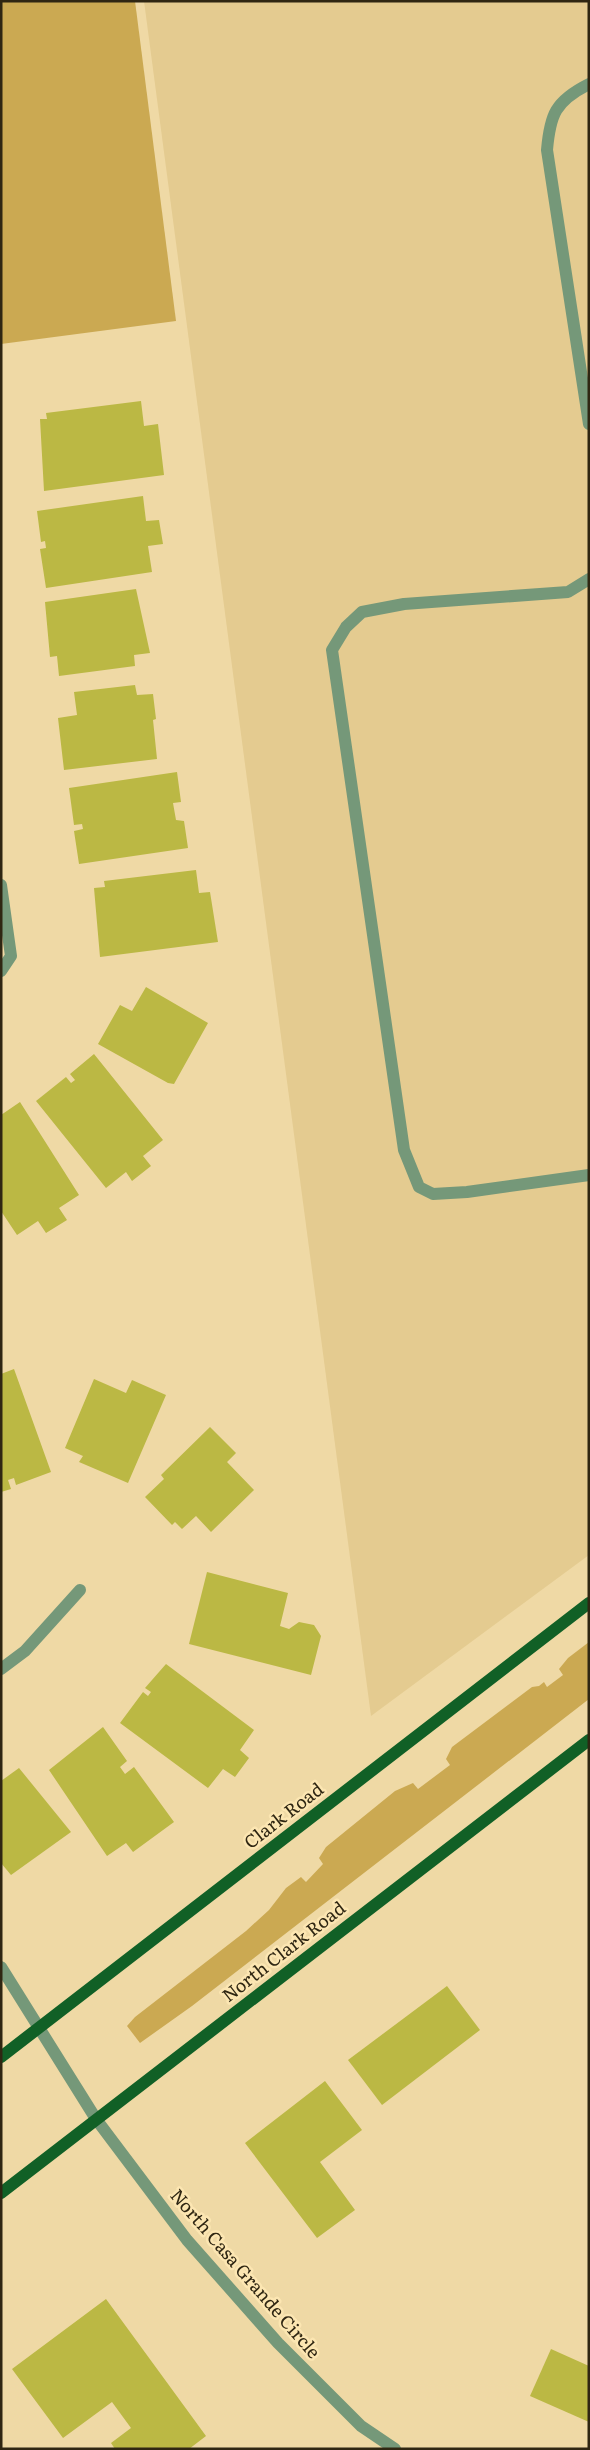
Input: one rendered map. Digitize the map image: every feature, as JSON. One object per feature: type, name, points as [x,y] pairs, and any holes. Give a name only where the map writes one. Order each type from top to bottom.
[{"type":"main road","name":"Clark Road","points":[[1,2057],[589,1603]]},
{"type":"main road","name":"North Clark Road","points":[[1,2193],[589,1740]]},
{"type":"street","points":[[589,84],[563,101],[550,123],[547,150],[589,424]]},
{"type":"street","points":[[589,578],[568,592],[404,604],[362,612],[346,627],[332,650],[404,1150],[420,1187],[433,1194],[467,1192],[589,1175]]},
{"type":"street","points":[[1,885],[11,956],[1,971]]},
{"type":"street","points":[[1,1669],[25,1651],[80,1590]]},
{"type":"street","name":"North Casa Grande Circle","points":[[1,1967],[96,2119],[187,2240],[278,2343],[360,2426],[395,2449]]},
{"type":"shaded area","points":[[1,1],[135,1],[176,321],[1,344]]},
{"type":"shaded area","points":[[144,1],[589,1],[589,1555],[371,1716]]},
{"type":"shaded area","points":[[589,1642],[589,1699],[192,2006],[140,2043],[127,2026],[135,2017],[246,1931],[269,1910],[286,1888],[301,1877],[306,1882],[323,1864],[319,1858],[326,1847],[395,1791],[413,1783],[418,1789],[450,1765],[446,1759],[452,1747],[532,1687],[539,1686],[544,1682],[547,1687],[563,1675],[559,1669],[568,1658]]},
{"type":"building","points":[[141,401],[144,426],[158,424],[164,475],[44,491],[40,419],[47,419],[46,413]]},
{"type":"building","points":[[143,496],[146,521],[159,520],[163,544],[148,546],[152,572],[46,588],[40,549],[46,548],[45,541],[41,542],[37,511]]},
{"type":"building","points":[[136,589],[150,653],[134,655],[135,666],[59,676],[57,656],[50,657],[45,602]]},
{"type":"building","points":[[135,685],[137,695],[153,694],[156,719],[153,720],[157,759],[64,770],[58,718],[77,715],[74,692]]},
{"type":"building","points":[[177,772],[181,802],[173,803],[176,820],[184,821],[188,848],[79,864],[74,831],[83,829],[82,824],[74,825],[69,788]]},
{"type":"building","points":[[196,870],[199,893],[210,892],[218,942],[100,957],[94,888],[105,887],[104,881]]},
{"type":"building","points":[[146,987],[208,1023],[174,1084],[168,1083],[98,1044],[120,1005],[132,1011]]},
{"type":"building","points":[[94,1054],[163,1140],[143,1156],[151,1166],[132,1181],[126,1172],[106,1188],[36,1101],[66,1077],[71,1083],[75,1080],[70,1074]]},
{"type":"building","points":[[20,1102],[79,1195],[59,1208],[67,1220],[46,1233],[38,1221],[17,1235],[1,1211],[1,1115]]},
{"type":"building","points":[[14,1369],[51,1472],[16,1485],[14,1478],[8,1480],[11,1489],[1,1492],[1,1374]]},
{"type":"building","points":[[94,1379],[126,1393],[132,1380],[166,1395],[128,1483],[79,1462],[83,1456],[65,1448]]},
{"type":"building","points":[[210,1427],[236,1453],[227,1462],[254,1490],[211,1532],[196,1516],[182,1529],[175,1522],[172,1525],[145,1497],[164,1479],[161,1475]]},
{"type":"building","points":[[207,1572],[288,1593],[280,1626],[289,1629],[299,1622],[314,1625],[321,1636],[311,1675],[189,1644]]},
{"type":"building","points":[[166,1664],[254,1730],[240,1750],[249,1758],[235,1777],[223,1769],[208,1788],[120,1723],[143,1692],[148,1696],[151,1692],[145,1688]]},
{"type":"building","points":[[103,1727],[127,1761],[120,1767],[125,1774],[134,1767],[174,1822],[133,1852],[126,1843],[107,1856],[49,1770]]},
{"type":"building","points":[[19,1768],[71,1832],[11,1875],[1,1863],[1,1781]]},
{"type":"building","points":[[447,1986],[480,2030],[382,2105],[348,2060]]},
{"type":"building","points":[[325,2081],[362,2130],[320,2162],[355,2210],[317,2238],[245,2143]]},
{"type":"building","points":[[106,2299],[206,2436],[189,2449],[115,2449],[111,2443],[131,2428],[112,2402],[63,2438],[12,2369]]},
{"type":"building","points":[[551,2349],[589,2366],[589,2422],[530,2396]]}]
